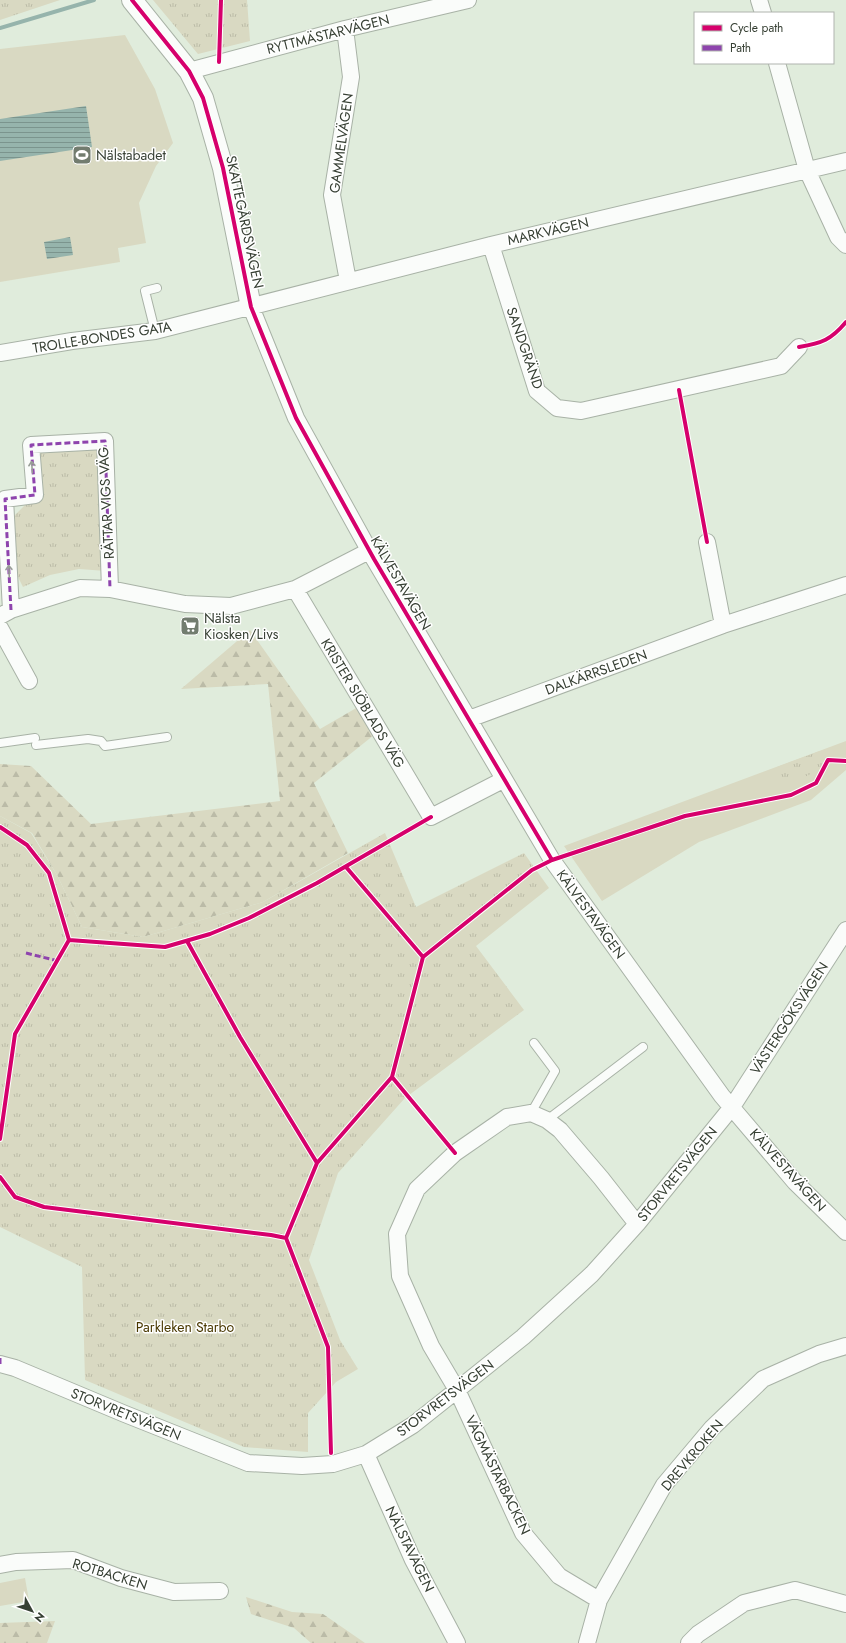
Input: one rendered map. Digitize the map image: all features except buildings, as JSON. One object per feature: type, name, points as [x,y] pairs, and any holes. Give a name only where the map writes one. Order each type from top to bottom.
[{"type":"street","name":"SKATTEGÅRDSVÄGEN","points":[[132,0],[189,71],[203,98],[223,168],[251,307]]},
{"type":"street","name":"RYTTMÄSTARVÄGEN","points":[[189,71],[345,29],[468,0]]},
{"type":"street","points":[[759,0],[763,12]]},
{"type":"street","name":"GAMMELVÄGEN","points":[[345,29],[351,78],[332,195],[348,281]]},
{"type":"street","points":[[777,64],[807,170],[838,237],[846,245]]},
{"type":"street","name":"MARKVÄGEN","points":[[251,307],[491,245],[846,160]]},
{"type":"street","name":"SANDGRÄND","points":[[491,245],[537,391],[557,408],[581,411],[781,366],[799,347]]},
{"type":"street","name":"TROLLE-BONDES GATA","points":[[0,353],[72,341],[155,331],[251,307]]},
{"type":"street","name":"KÄLVESTAVÄGEN","points":[[251,307],[296,418],[369,551],[469,719],[503,780],[552,860],[722,1096],[795,1182],[846,1232]]},
{"type":"street","name":"RÄTTAR VIGS VÄG","points":[[110,589],[105,441],[31,445],[34,495],[5,499],[6,613],[80,588],[110,589],[185,604],[231,606],[295,589],[369,551]]},
{"type":"street","points":[[707,542],[723,625]]},
{"type":"street","name":"DALKÄRRSLEDEN","points":[[469,719],[723,625],[846,585]]},
{"type":"street","name":"KRISTER SIÖBLADS VÄG","points":[[295,589],[431,818],[503,780]]},
{"type":"street","points":[[0,628],[29,681]]},
{"type":"street","name":"VÄSTERGÖKSVÄGEN","points":[[732,1106],[846,930]]},
{"type":"street","name":"STORVRETSVÄGEN","points":[[0,1358],[0,1364],[15,1368],[124,1414],[248,1463],[302,1466],[334,1464],[366,1454],[413,1425],[457,1390],[523,1337],[592,1274],[637,1224],[732,1106]]},
{"type":"street","points":[[531,1113],[547,1120],[560,1130],[596,1172],[637,1224]]},
{"type":"street","name":"VÄGMÄSTARBACKEN","points":[[531,1113],[507,1117],[455,1153],[416,1189],[397,1234],[400,1276],[431,1346],[457,1390],[523,1533],[559,1576],[599,1600]]},
{"type":"street","name":"DREVKROKEN","points":[[587,1643],[599,1600],[664,1485],[712,1428],[763,1378],[819,1354],[846,1346]]},
{"type":"street","name":"NÄLSTAVÄGEN","points":[[366,1454],[413,1560],[457,1643]]},
{"type":"street","name":"ROTBACKEN","points":[[0,1565],[16,1562],[73,1560],[121,1578],[174,1592],[220,1591]]},
{"type":"street","points":[[688,1643],[698,1634],[744,1603],[795,1590],[846,1604]]},
{"type":"lane","points":[[155,331],[145,291],[157,288]]},
{"type":"lane","points":[[0,743],[88,739],[101,741],[105,746],[167,737]]},
{"type":"lane","points":[[531,1113],[555,1071],[534,1043]]},
{"type":"lane","points":[[547,1120],[643,1047]]},
{"type":"green space","points":[[0,0],[60,0],[0,20]]},
{"type":"green space","points":[[153,0],[247,0],[250,41],[198,54]]},
{"type":"green space","name":"Nälstabadet","points":[[125,35],[155,89],[173,143],[156,166],[139,203],[146,243],[118,248],[120,262],[0,282],[0,49]]},
{"type":"green space","points":[[100,446],[106,571],[79,569],[50,575],[23,587],[12,565],[12,518],[25,505],[41,497],[40,450]]},
{"type":"green space","points":[[250,630],[320,729],[358,707],[374,735],[314,783],[348,853],[263,902],[143,937],[82,927],[57,875],[32,833],[0,816],[0,764],[31,766],[91,824],[280,801],[268,684],[181,689]]},
{"type":"green space","points":[[846,741],[846,770],[811,800],[699,842],[602,901],[564,846]]},
{"type":"green space","points":[[820,751],[824,759],[820,770],[784,786],[777,767]]},
{"type":"green space","name":"Parkleken Starbo","points":[[0,816],[31,833],[57,875],[82,927],[143,937],[263,902],[385,833],[416,907],[524,853],[549,888],[476,946],[524,1010],[405,1098],[338,1173],[309,1260],[340,1340],[358,1369],[336,1382],[308,1413],[308,1452],[244,1447],[85,1380],[82,1267],[0,1227]]},
{"type":"green space","points":[[25,1578],[29,1601],[0,1606],[0,1583]]},
{"type":"green space","points":[[246,1597],[292,1612],[323,1614],[365,1643],[311,1643],[294,1628],[251,1614]]},
{"type":"green space","points":[[55,1621],[47,1643],[0,1643],[0,1623]]},
{"type":"water","points":[[86,106],[92,147],[0,161],[0,119]]},
{"type":"water","points":[[70,237],[73,255],[47,259],[44,242]]},
{"type":"waterway","points":[[0,28],[94,0]]},
{"type":"marked path","points":[[11,610],[5,499],[35,495],[31,445],[105,441],[110,589]]},
{"type":"marked path","points":[[26,953],[58,961]]},
{"type":"marked path","points":[[0,1358],[0,1364]]},
{"type":"cycle path","points":[[132,0],[189,71],[203,98],[223,168],[251,307],[296,418],[374,559],[552,860]]},
{"type":"cycle path","points":[[219,62],[221,0]]},
{"type":"cycle path","points":[[799,347],[826,340],[836,333],[846,322]]},
{"type":"cycle path","points":[[679,390],[707,542]]},
{"type":"cycle path","points":[[0,1177],[15,1197],[44,1207],[286,1238],[317,1163],[392,1077],[423,957],[532,870],[552,860],[685,816],[791,795],[816,783],[828,760],[846,761]]},
{"type":"cycle path","points":[[0,827],[27,845],[49,873],[69,940],[165,947],[210,934],[249,918],[317,883],[431,817]]},
{"type":"cycle path","points":[[346,867],[423,957]]},
{"type":"cycle path","points":[[0,1139],[15,1034],[69,940]]},
{"type":"cycle path","points":[[187,941],[240,1037],[317,1163]]},
{"type":"cycle path","points":[[392,1077],[455,1153]]},
{"type":"cycle path","points":[[286,1238],[328,1347],[331,1453]]},
{"type":"place","name":"Nälstabadet","points":[[82,155]]},
{"type":"place","name":"Nälsta Kiosken/Livs","points":[[190,626]]}]
